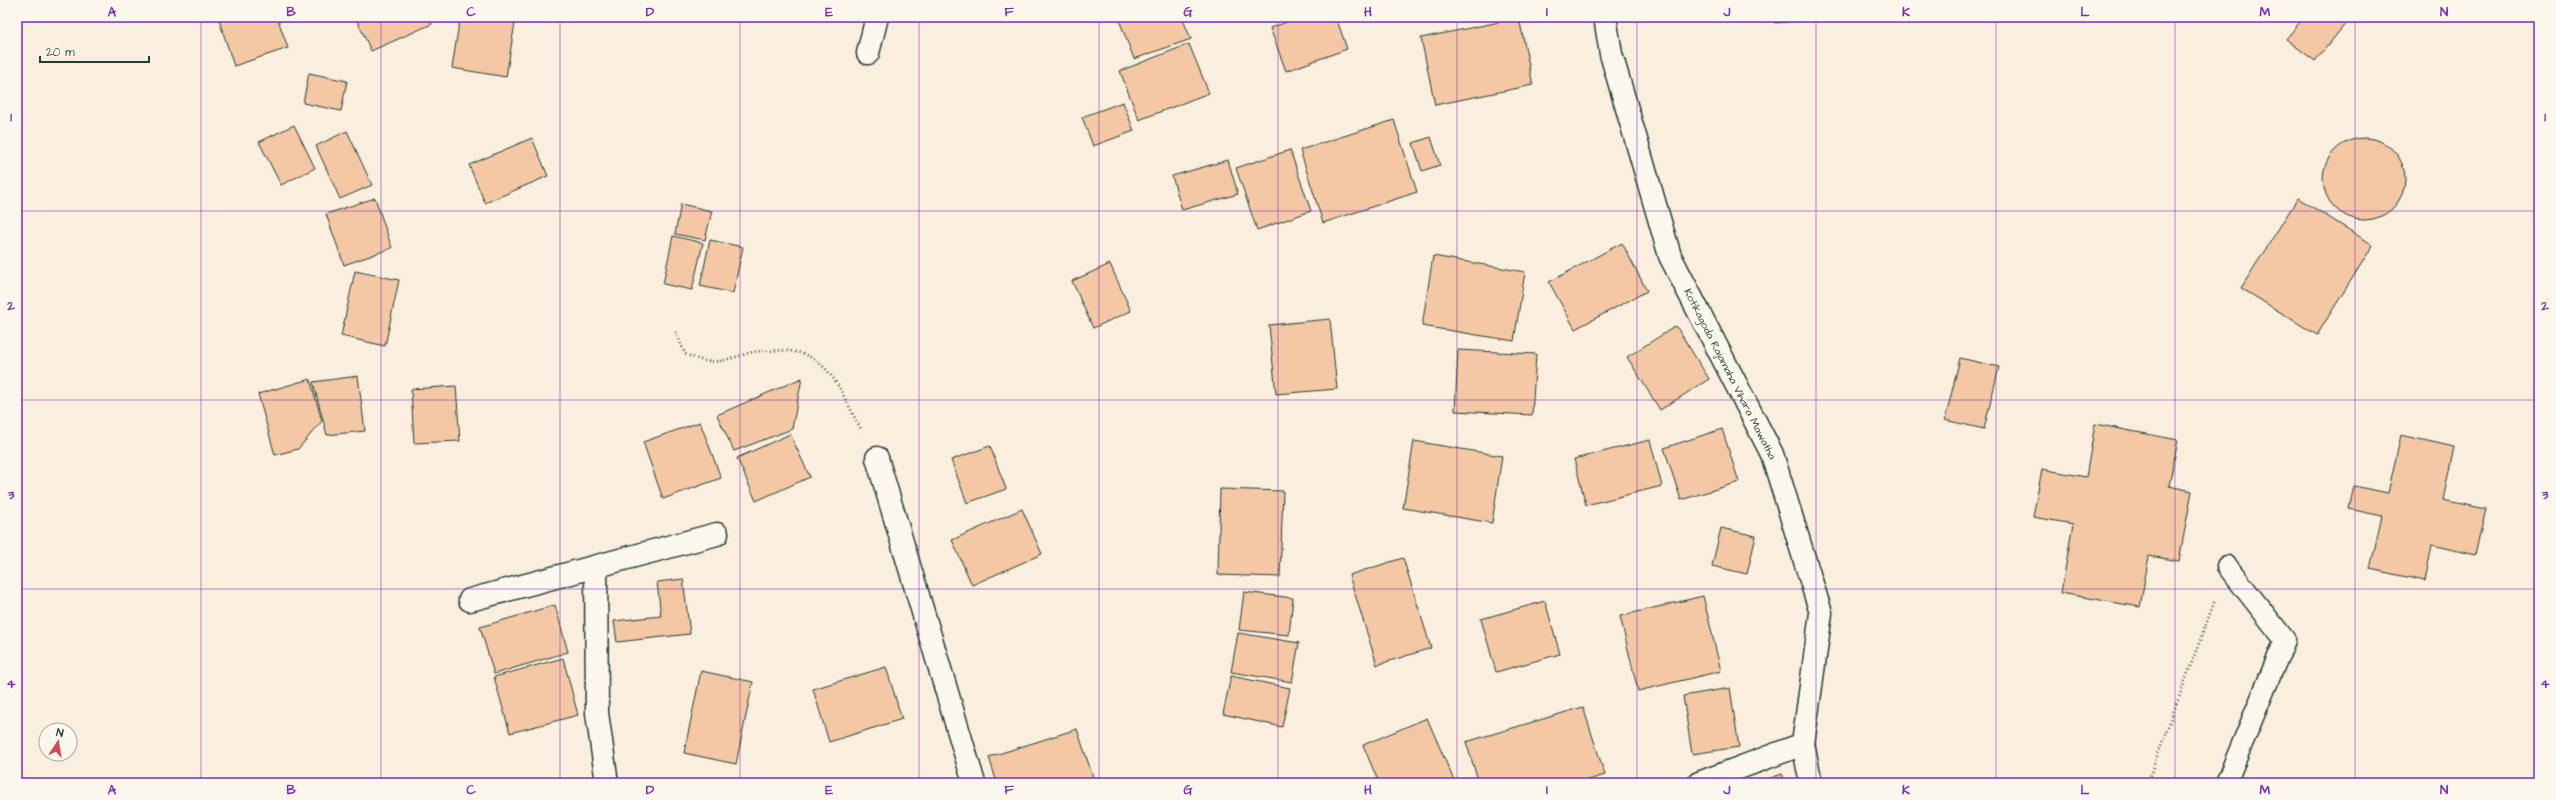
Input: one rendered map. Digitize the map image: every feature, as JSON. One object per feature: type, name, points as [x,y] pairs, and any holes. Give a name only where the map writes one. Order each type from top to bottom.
[{"type":"street","points":[[868,53],[877,17]]},
{"type":"street","name":"Kotikagoda Rajamaha Vihara Mawatha","points":[[1604,17],[1611,54],[1670,256],[1772,454],[1822,613],[1803,744],[1811,783]]},
{"type":"street","points":[[878,458],[974,783]]},
{"type":"street","points":[[470,600],[717,534]]},
{"type":"street","points":[[596,567],[597,713],[607,783]]},
{"type":"street","points":[[1699,783],[1803,744]]},
{"type":"lane","points":[[2226,783],[2285,640],[2227,566]]},
{"type":"path","points":[[676,332],[685,354],[704,363],[724,361],[750,353],[789,349],[809,354],[833,376],[878,458]]},
{"type":"path","points":[[2146,783],[2227,566]]},
{"type":"building","points":[[218,17],[277,17],[288,48],[234,66]]},
{"type":"building","points":[[429,17],[432,24],[371,51],[356,18]]},
{"type":"building","points":[[460,17],[516,17],[506,77],[452,68]]},
{"type":"building","points":[[1118,17],[1182,17],[1191,39],[1134,59]]},
{"type":"building","points":[[1301,17],[1336,17],[1347,49],[1286,71],[1270,28]]},
{"type":"building","points":[[1774,17],[1833,17],[1833,18],[1775,23]]},
{"type":"building","points":[[2304,17],[2351,17],[2315,61],[2286,39]]},
{"type":"building","points":[[1519,18],[1533,85],[1435,105],[1421,38]]},
{"type":"building","points":[[1189,44],[1209,93],[1139,120],[1120,71]]},
{"type":"building","points":[[309,73],[347,81],[341,111],[303,103]]},
{"type":"building","points":[[1123,102],[1134,131],[1093,146],[1082,117]]},
{"type":"building","points":[[1394,120],[1417,192],[1323,223],[1300,150]]},
{"type":"building","points":[[294,125],[315,168],[281,185],[259,142]]},
{"type":"building","points":[[347,131],[372,185],[340,199],[316,146]]},
{"type":"building","points":[[1431,137],[1440,165],[1422,171],[1413,143]]},
{"type":"building","points":[[532,138],[548,176],[485,203],[469,165]]},
{"type":"building","points":[[2356,138],[2372,138],[2387,145],[2398,156],[2405,171],[2405,187],[2402,195],[2393,208],[2380,217],[2372,220],[2356,220],[2341,213],[2330,202],[2323,187],[2323,171],[2330,156],[2341,145]]},
{"type":"building","points":[[1290,150],[1311,211],[1257,230],[1236,168]]},
{"type":"building","points":[[1228,160],[1238,194],[1182,210],[1172,176]]},
{"type":"building","points":[[375,198],[392,248],[344,265],[326,214]]},
{"type":"building","points":[[2298,198],[2373,245],[2317,335],[2241,288]]},
{"type":"building","points":[[681,204],[712,211],[705,240],[675,234]]},
{"type":"building","points":[[673,236],[703,243],[692,290],[663,284]]},
{"type":"building","points":[[710,240],[743,247],[733,293],[700,286]]},
{"type":"building","points":[[1622,243],[1647,291],[1575,329],[1549,282]]},
{"type":"building","points":[[1433,256],[1525,272],[1514,341],[1422,326]]},
{"type":"building","points":[[1110,264],[1131,311],[1093,328],[1072,281]]},
{"type":"building","points":[[355,271],[399,280],[385,346],[341,336]]},
{"type":"building","points":[[1330,319],[1337,389],[1276,394],[1269,325]]},
{"type":"building","points":[[1676,326],[1709,379],[1660,410],[1627,357]]},
{"type":"building","points":[[1458,350],[1536,354],[1532,415],[1455,411]]},
{"type":"building","points":[[1960,358],[1999,367],[1984,429],[1945,420]]},
{"type":"building","points":[[358,376],[365,431],[327,435],[313,382]]},
{"type":"building","points":[[802,378],[792,429],[734,451],[717,415]]},
{"type":"building","points":[[310,379],[322,421],[298,449],[275,455],[258,394]]},
{"type":"building","points":[[456,386],[460,441],[414,443],[411,389]]},
{"type":"building","points":[[700,422],[721,478],[663,499],[643,442]]},
{"type":"building","points":[[2095,424],[2178,440],[2169,486],[2192,491],[2179,561],[2149,556],[2140,607],[2061,593],[2073,524],[2033,517],[2042,469],[2086,477]]},
{"type":"building","points":[[1722,429],[1739,482],[1681,500],[1664,448]]},
{"type":"building","points":[[790,434],[810,477],[756,501],[737,458]]},
{"type":"building","points":[[2401,435],[2454,447],[2443,500],[2486,509],[2475,555],[2432,545],[2425,581],[2370,569],[2382,516],[2349,509],[2354,486],[2388,493]]},
{"type":"building","points":[[1650,440],[1662,486],[1586,505],[1574,459]]},
{"type":"building","points":[[1414,441],[1502,456],[1492,523],[1403,508]]},
{"type":"building","points":[[990,446],[1006,489],[967,503],[951,460]]},
{"type":"building","points":[[1220,489],[1283,491],[1280,577],[1218,575]]},
{"type":"building","points":[[1022,509],[1042,554],[972,585],[952,540]]},
{"type":"building","points":[[1721,528],[1756,536],[1747,574],[1712,566]]},
{"type":"building","points":[[1403,558],[1431,648],[1377,665],[1349,575]]},
{"type":"building","points":[[683,579],[690,634],[617,642],[614,621],[661,616],[657,582]]},
{"type":"building","points":[[1244,592],[1293,598],[1289,635],[1239,630]]},
{"type":"building","points":[[1703,596],[1721,671],[1638,691],[1620,616]]},
{"type":"building","points":[[1545,601],[1560,654],[1496,672],[1481,619]]},
{"type":"building","points":[[555,605],[568,652],[494,674],[480,627]]},
{"type":"building","points":[[1238,633],[1299,643],[1292,682],[1231,672]]},
{"type":"building","points":[[563,658],[578,715],[510,733],[494,677]]},
{"type":"building","points":[[886,667],[902,719],[829,742],[813,689]]},
{"type":"building","points":[[701,671],[753,682],[736,764],[684,753]]},
{"type":"building","points":[[1231,676],[1290,688],[1282,727],[1223,714]]},
{"type":"building","points":[[1730,688],[1739,747],[1692,754],[1683,696]]},
{"type":"building","points":[[1583,707],[1605,775],[1578,783],[1479,783],[1466,742]]},
{"type":"building","points":[[1427,718],[1455,783],[1379,783],[1363,745]]},
{"type":"building","points":[[1077,729],[1095,783],[997,783],[989,757]]},
{"type":"building","points":[[1782,774],[1786,783],[1756,783]]}]
